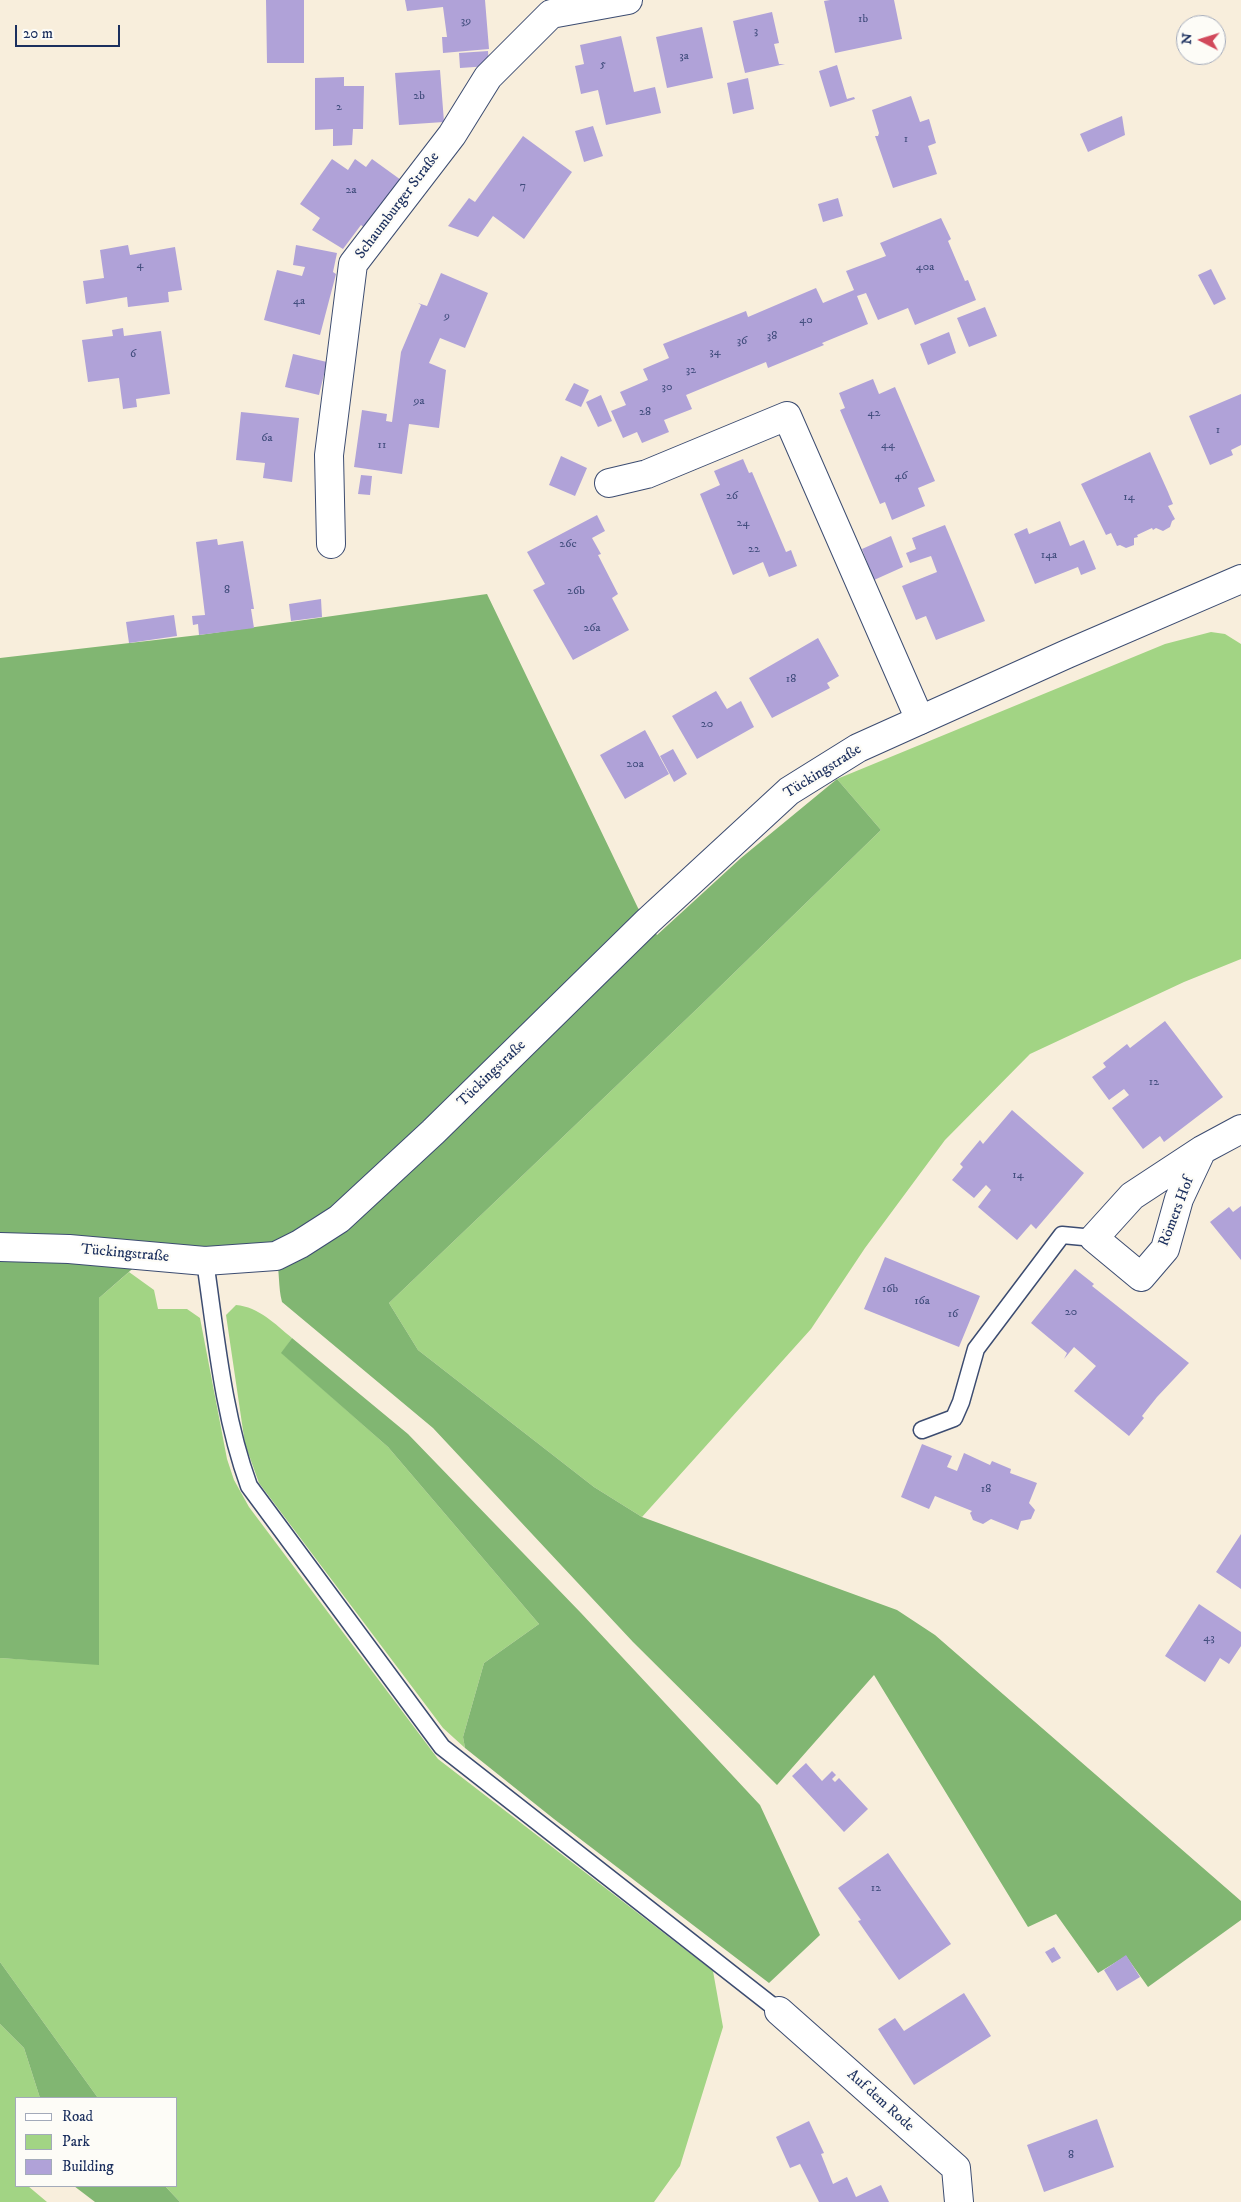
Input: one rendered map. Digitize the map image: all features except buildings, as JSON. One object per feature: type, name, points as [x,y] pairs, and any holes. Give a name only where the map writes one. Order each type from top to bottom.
[{"type":"street","name":"Schaumburger Straße","points":[[331,544],[329,455],[353,264],[452,135],[488,77],[550,7],[628,0]]},
{"type":"street","points":[[609,483],[647,474],[787,416],[920,720]]},
{"type":"street","name":"Tückingstraße","points":[[0,1247],[69,1249],[205,1261],[276,1256],[300,1244],[338,1219],[433,1132],[677,894],[789,790],[858,748],[1241,579]]},
{"type":"street","name":"Römers Hof","points":[[1202,1150],[1179,1200],[1165,1249],[1142,1277],[1094,1238],[1132,1196],[1202,1150],[1241,1129]]},
{"type":"street","name":"Auf dem Rode","points":[[779,2011],[956,2168],[959,2202]]},
{"type":"lane","points":[[922,1430],[954,1418],[961,1402],[976,1349],[1062,1235],[1094,1238]]},
{"type":"lane","points":[[205,1261],[218,1354],[237,1454],[249,1486],[442,1747],[779,2011]]},
{"type":"green space","points":[[487,594],[638,908],[657,935],[741,858],[837,779],[881,830],[389,1303],[418,1350],[594,1487],[642,1517],[897,1610],[935,1635],[1241,1901],[1241,1920],[1148,1987],[1126,1956],[1098,1973],[1056,1914],[1028,1927],[874,1675],[777,1785],[633,1642],[433,1428],[282,1302],[276,1256],[146,1257],[99,1298],[99,1665],[0,1658],[0,658],[199,635]]},
{"type":"green space","points":[[1211,632],[1225,634],[1241,644],[1241,959],[1184,982],[1030,1054],[945,1140],[865,1248],[811,1329],[642,1517],[594,1487],[418,1350],[389,1303],[881,830],[837,779],[1165,644]]},
{"type":"green space","points":[[129,1272],[154,1290],[158,1309],[187,1309],[200,1318],[227,1459],[234,1480],[249,1507],[438,1759],[713,1971],[723,2027],[680,2166],[654,2202],[180,2202],[166,2187],[178,2187],[178,2097],[97,2097],[0,1962],[0,1658],[99,1664],[99,1298]]},
{"type":"green space","points":[[236,1305],[244,1306],[259,1313],[292,1338],[282,1353],[388,1447],[539,1624],[484,1663],[463,1737],[465,1748],[443,1728],[259,1483],[245,1444],[226,1315]]},
{"type":"green space","points":[[292,1338],[408,1434],[581,1613],[760,1805],[820,1935],[769,1983],[554,1819],[465,1748],[463,1737],[484,1663],[539,1624],[388,1447],[281,1353]]},
{"type":"green space","points":[[0,1962],[97,2097],[40,2097],[24,2048],[0,2024]]},
{"type":"green space","points":[[0,2024],[24,2048],[40,2097],[15,2097],[15,2187],[29,2187],[47,2202],[0,2202]]},
{"type":"green space","points":[[75,2187],[166,2187],[180,2202],[95,2202]]}]
